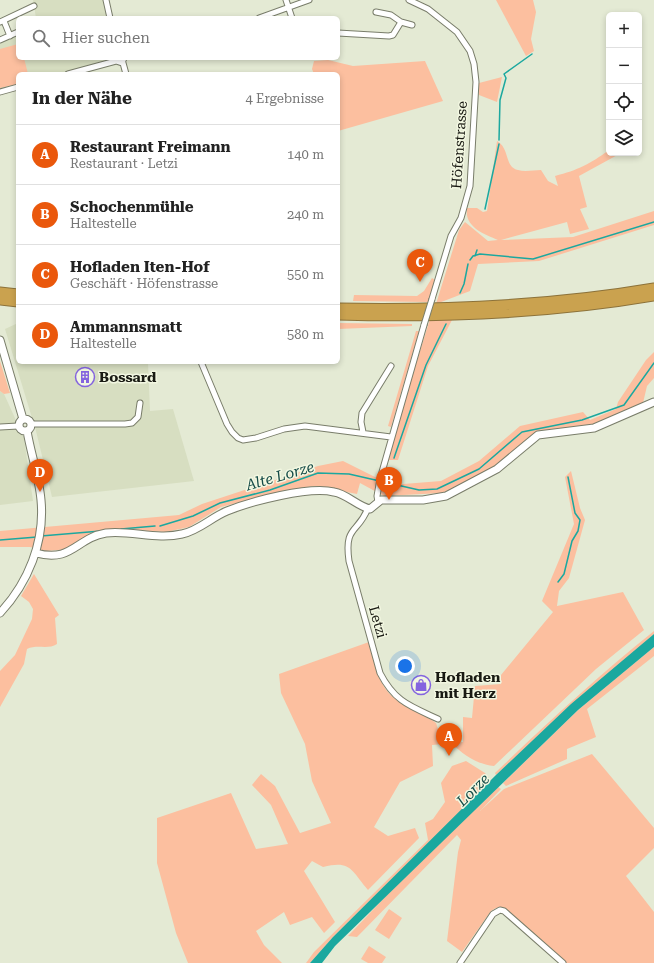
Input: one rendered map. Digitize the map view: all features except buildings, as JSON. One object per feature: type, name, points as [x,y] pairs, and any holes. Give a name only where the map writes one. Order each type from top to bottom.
[{"type":"highway","points":[[340,308],[499,306],[580,299],[654,288]]},
{"type":"highway","points":[[0,292],[16,294]]},
{"type":"highway","points":[[340,315],[409,316],[498,314],[584,306],[654,296]]},
{"type":"highway","points":[[0,300],[16,302]]},
{"type":"street","points":[[106,0],[110,16]]},
{"type":"street","points":[[286,0],[291,16]]},
{"type":"street","points":[[265,16],[308,0]]},
{"type":"street","name":"Höfenstrasse","points":[[378,502],[377,492],[391,437],[451,236],[461,218],[470,186],[476,82],[474,64],[470,51],[457,32],[428,9],[408,0]]},
{"type":"street","points":[[10,36],[2,22],[34,6]]},
{"type":"street","points":[[376,12],[391,15],[401,22],[412,25]]},
{"type":"street","points":[[340,33],[389,36],[394,35],[401,22]]},
{"type":"street","points":[[0,40],[16,33]]},
{"type":"street","points":[[74,72],[113,60]]},
{"type":"street","points":[[125,60],[126,72]]},
{"type":"street","points":[[0,92],[16,88]]},
{"type":"street","points":[[0,340],[23,419]]},
{"type":"street","points":[[202,364],[227,424],[238,438],[243,440],[256,438],[284,429],[305,426],[363,432],[391,437]]},
{"type":"street","points":[[363,432],[361,422],[362,413],[391,366]]},
{"type":"street","points":[[36,550],[49,556],[63,554],[94,536],[106,533],[125,532],[171,536],[184,534],[228,510],[300,492],[334,492],[368,508],[372,507],[378,502],[440,498],[497,468],[538,435],[594,428],[654,402]]},
{"type":"street","points":[[23,419],[28,420],[31,424],[125,424],[132,423],[138,417],[140,404]]},
{"type":"street","points":[[18,426],[20,421],[23,419]]},
{"type":"street","points":[[0,613],[21,586],[36,550],[42,521],[40,492],[27,431],[31,424]]},
{"type":"street","points":[[0,427],[18,426]]},
{"type":"street","points":[[18,426],[22,431],[27,431]]},
{"type":"street","name":"Letzi","points":[[368,508],[349,536],[347,546],[349,561],[380,673],[388,688],[397,698],[438,719]]},
{"type":"street","points":[[460,963],[493,914],[500,910],[504,911],[563,963]]},
{"type":"shaded area","points":[[33,0],[106,0],[110,16],[36,16]]},
{"type":"shaded area","points":[[496,0],[533,0],[536,12],[531,39],[534,51],[526,56]]},
{"type":"shaded area","points":[[16,37],[16,60],[117,60],[75,72],[16,72],[16,88],[0,92],[0,43]]},
{"type":"shaded area","points":[[16,45],[16,60],[24,60],[28,72],[16,72],[16,84],[0,88],[0,49]]},
{"type":"shaded area","points":[[328,60],[353,66],[425,61],[443,101],[340,130],[340,72],[313,72],[312,69],[314,61]]},
{"type":"shaded area","points":[[502,77],[497,102],[479,95],[479,83]]},
{"type":"shaded area","points":[[497,141],[504,148],[511,165],[514,168],[524,171],[541,170],[548,181],[558,186],[555,176],[584,166],[606,152],[606,156],[616,156],[579,176],[587,207],[580,209],[589,229],[570,234],[567,222],[501,240],[573,237],[654,211],[654,225],[539,261],[478,264],[470,291],[436,304],[459,230],[465,222],[488,241],[498,240],[476,229],[472,225],[467,215],[467,208],[477,208],[483,212],[487,211]]},
{"type":"shaded area","points":[[432,278],[435,280],[428,302],[353,301],[354,295],[417,296],[424,291]]},
{"type":"shaded area","points":[[430,319],[452,320],[428,366],[398,460],[386,460]]},
{"type":"shaded area","points":[[340,323],[412,324],[412,326],[340,329]]},
{"type":"shaded area","points":[[16,324],[16,364],[148,364],[150,411],[173,409],[194,481],[52,497],[36,431],[5,329]]},
{"type":"shaded area","points":[[416,331],[419,331],[391,427],[388,426]]},
{"type":"shaded area","points":[[654,352],[654,378],[647,386],[643,403],[601,423],[559,432],[538,433],[491,470],[442,493],[384,496],[360,483],[357,494],[316,486],[286,490],[221,507],[189,527],[166,532],[133,530],[90,534],[70,549],[46,551],[30,547],[0,547],[0,531],[179,515],[202,504],[318,466],[343,461],[391,485],[441,481],[479,461],[520,426],[583,412],[590,420],[616,409],[618,402],[646,360]]},
{"type":"shaded area","points":[[0,361],[10,393],[4,394],[0,391]]},
{"type":"shaded area","points":[[0,391],[4,394],[24,438],[33,501],[0,505]]},
{"type":"shaded area","points":[[571,471],[580,508],[585,520],[569,578],[559,591],[557,606],[623,592],[644,630],[596,669],[494,766],[488,765],[476,761],[451,743],[463,742],[463,717],[472,718],[475,686],[501,684],[501,675],[553,612],[542,601],[574,524],[565,477]]},
{"type":"shaded area","points":[[34,574],[59,615],[55,618],[57,644],[50,647],[35,647],[27,649],[24,664],[0,707],[0,671],[15,655],[32,619],[33,609],[29,602],[21,596]]},
{"type":"shaded area","points":[[654,631],[654,634],[496,775],[495,773],[553,718]]},
{"type":"shaded area","points":[[369,642],[378,675],[386,690],[399,701],[436,723],[443,744],[432,745],[433,766],[400,782],[374,827],[388,836],[415,828],[419,838],[368,890],[350,868],[339,865],[323,867],[312,861],[304,871],[335,922],[324,933],[312,917],[290,925],[284,912],[256,931],[264,945],[282,963],[188,963],[176,933],[157,863],[157,818],[231,793],[256,849],[288,844],[271,805],[252,785],[261,774],[275,786],[300,833],[331,823],[312,781],[305,744],[281,693],[279,674]]},
{"type":"shaded area","points":[[654,647],[654,656],[587,709],[596,737],[567,749],[567,759],[506,786],[503,783],[578,710]]},
{"type":"shaded area","points":[[592,754],[654,828],[654,848],[626,876],[654,912],[654,963],[566,963],[505,908],[501,907],[491,911],[462,952],[447,941],[458,852],[461,840],[457,835],[357,937],[348,936],[389,893],[498,787],[501,789],[480,811],[504,789]]},
{"type":"shaded area","points":[[466,761],[485,773],[491,781],[333,937],[310,963],[306,963],[314,952],[428,840],[425,823],[433,819],[445,802],[441,783],[452,766]]},
{"type":"shaded area","points":[[389,909],[402,918],[389,939],[375,930]]},
{"type":"shaded area","points":[[369,946],[386,957],[382,963],[368,963],[361,959]]},
{"type":"water","points":[[654,634],[654,647],[578,710],[335,946],[322,963],[310,963],[333,937],[496,775],[571,704]]},
{"type":"waterway","points":[[499,140],[500,100],[506,78],[504,74],[532,54]]},
{"type":"waterway","points":[[485,209],[499,144]]},
{"type":"waterway","points":[[470,260],[473,256],[480,254],[533,259],[654,222]]},
{"type":"waterway","points":[[475,256],[477,250]]},
{"type":"waterway","points":[[460,293],[464,284],[468,264]]},
{"type":"waterway","points":[[394,458],[426,365],[446,324]]},
{"type":"waterway","name":"Alte Lorze","points":[[160,526],[193,516],[220,503],[270,490],[318,473],[349,474],[419,490],[437,489],[479,469],[522,432],[582,420],[624,405],[654,363]]},
{"type":"waterway","points":[[558,582],[564,574],[572,541],[578,531],[580,520],[575,513],[568,477]]},
{"type":"waterway","name":"Alte Lorze","points":[[121,529],[155,526]]},
{"type":"waterway","name":"Alte Lorze","points":[[41,536],[101,531]]},
{"type":"waterway","name":"Alte Lorze","points":[[0,540],[37,537]]},
{"type":"place","name":"Hofladen Iten-Hof","points":[[420,282]]},
{"type":"place","name":"Bossard","points":[[85,377]]},
{"type":"place","name":"Ammannsmatt","points":[[40,492]]},
{"type":"place","name":"Schochenmühle","points":[[389,500]]},
{"type":"place","name":"Hofladen mit Herz","points":[[421,685]]},
{"type":"place","name":"Restaurant Freimann","points":[[449,756]]},
{"type":"water label","name":"Lorze","points":[[473,790]]}]
